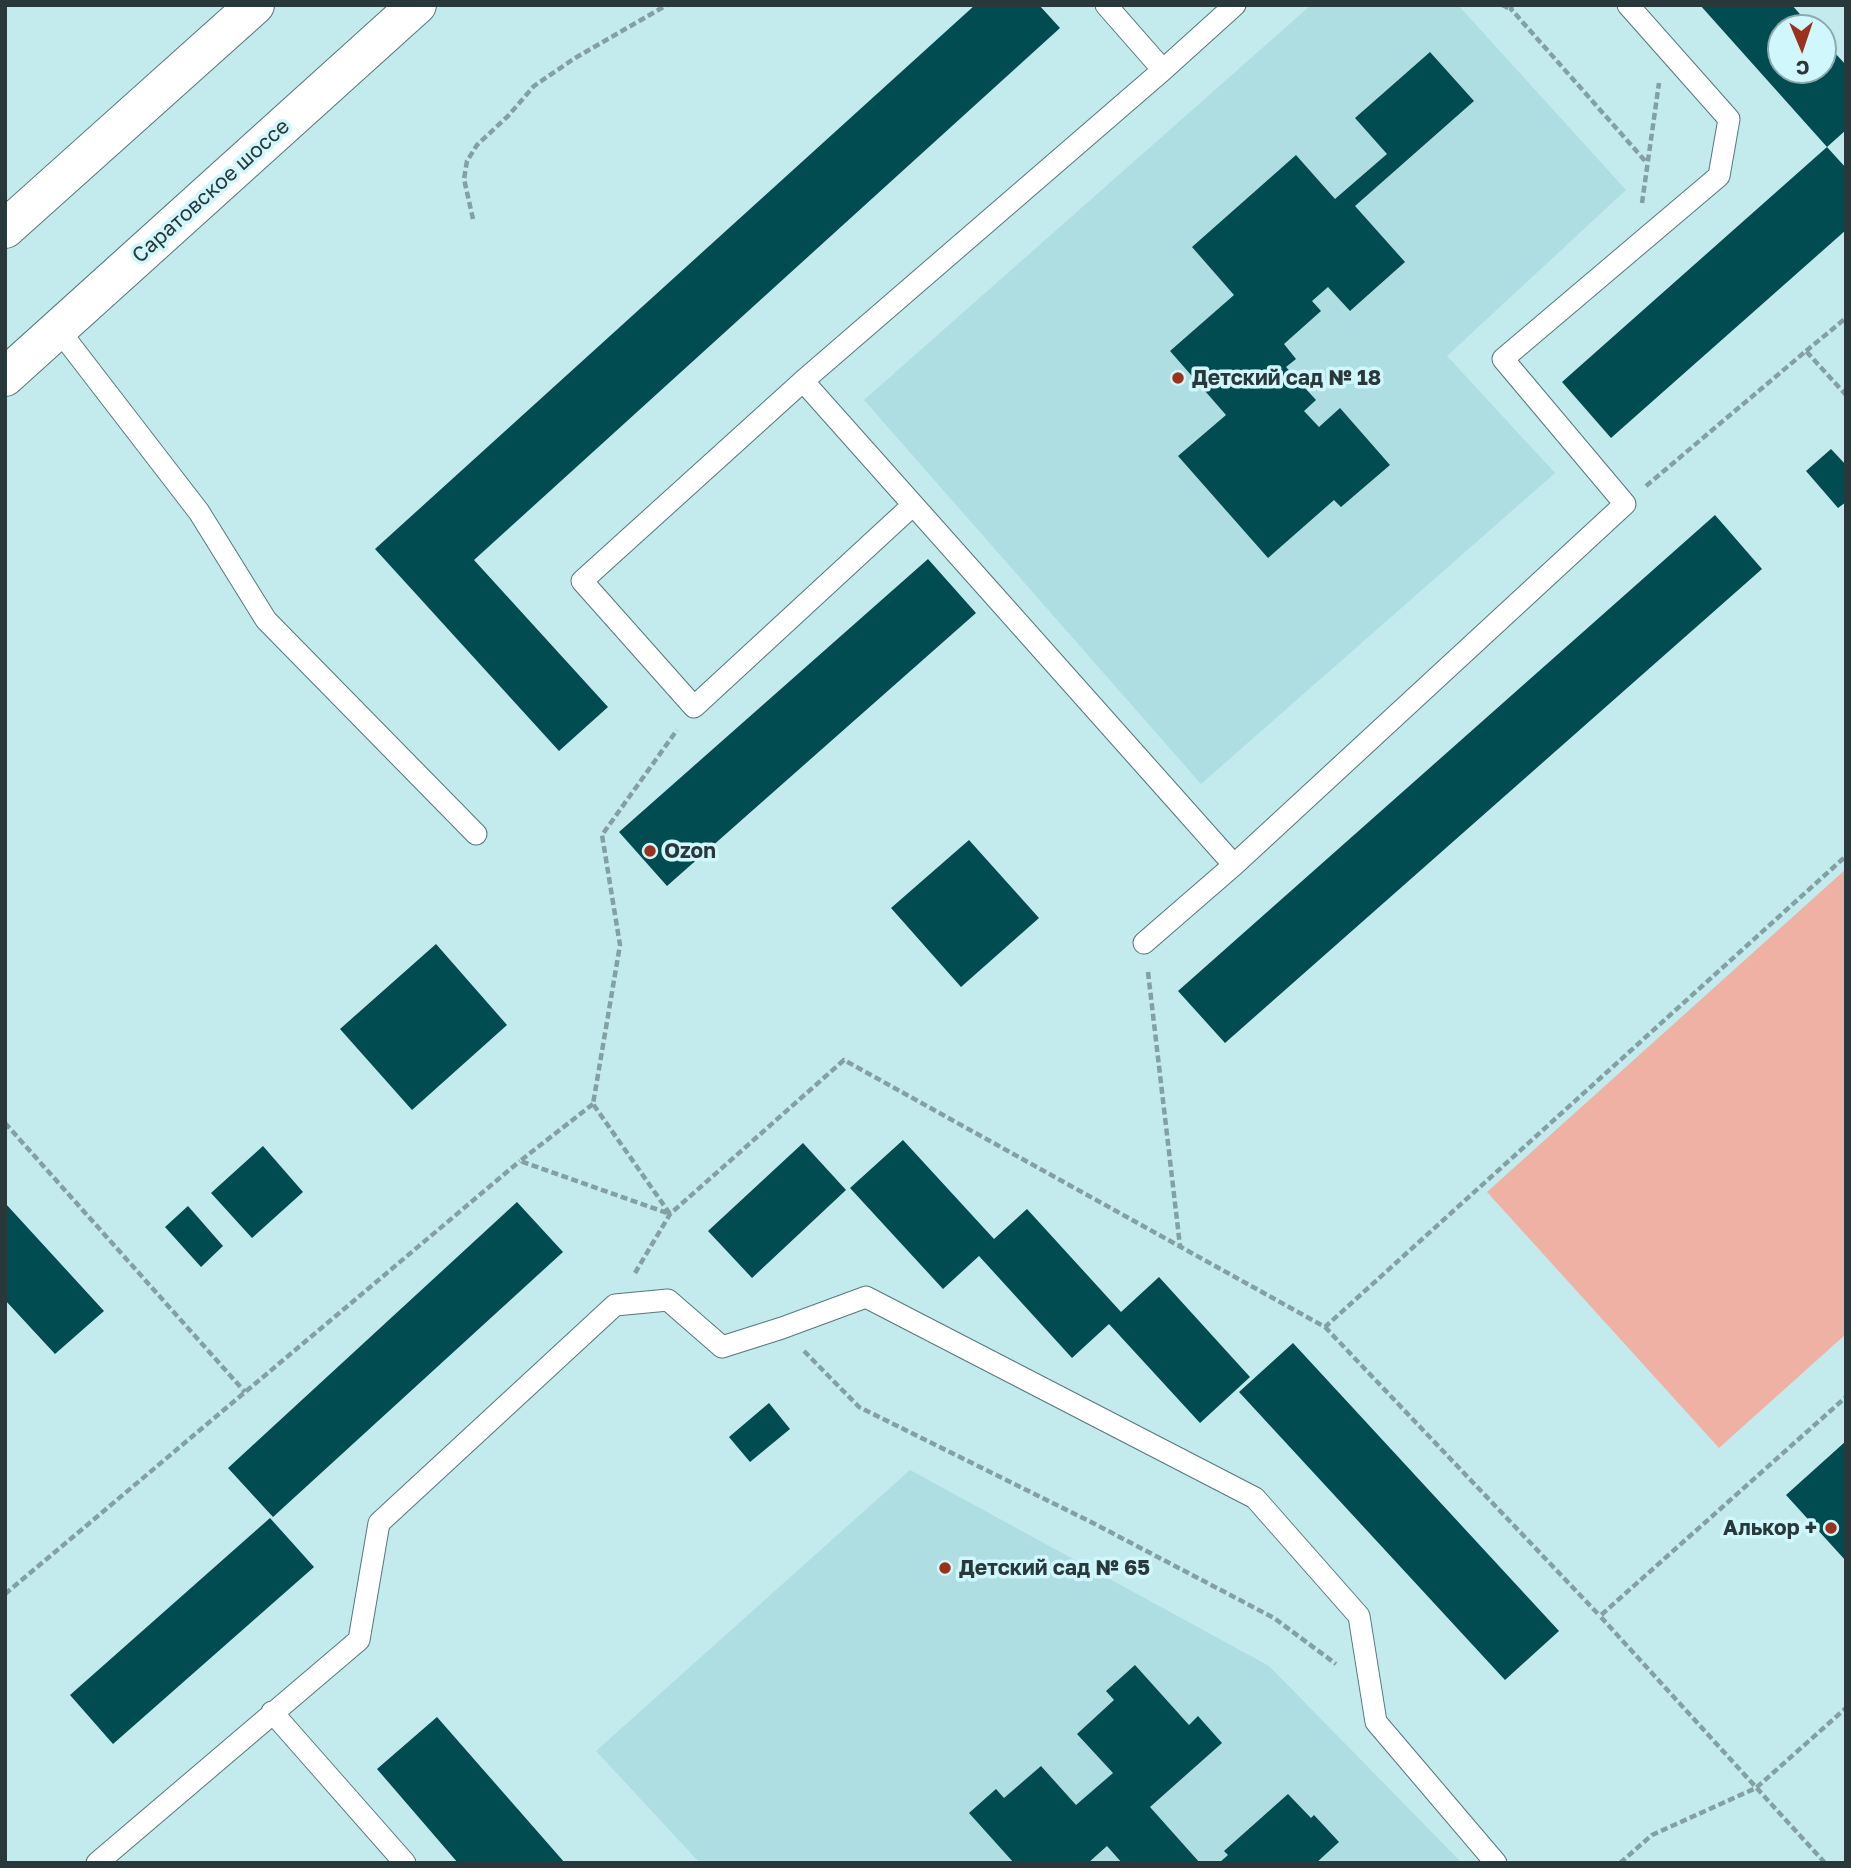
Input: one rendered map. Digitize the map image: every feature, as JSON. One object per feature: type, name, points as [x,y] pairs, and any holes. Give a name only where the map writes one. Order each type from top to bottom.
[{"type":"main road","points":[[5,229],[255,5]]},
{"type":"main road","name":"Саратовское шоссе","points":[[5,377],[417,5]]},
{"type":"lane","points":[[1106,5],[1163,70]]},
{"type":"lane","points":[[913,505],[694,707],[582,582],[803,382],[1235,5]]},
{"type":"lane","points":[[1144,943],[1234,865],[1625,504],[1503,359],[1719,176],[1729,119],[1628,5]]},
{"type":"lane","points":[[58,329],[199,512],[266,620],[476,834]]},
{"type":"lane","points":[[803,382],[1234,865]]},
{"type":"lane","points":[[96,1863],[359,1640],[379,1522],[615,1305],[668,1300],[722,1347],[866,1297],[1255,1498],[1359,1616],[1376,1722],[1496,1863]]},
{"type":"lane","points":[[272,1712],[405,1863]]},
{"type":"path","points":[[473,219],[464,179],[467,161],[477,145],[508,116],[534,86],[575,58],[667,5]]},
{"type":"path","points":[[1502,5],[1511,7],[1647,163]]},
{"type":"path","points":[[1637,246],[1665,47]]},
{"type":"path","points":[[1625,504],[1846,318]]},
{"type":"path","points":[[1806,351],[1846,395]]},
{"type":"path","points":[[5,1594],[520,1161],[593,1104],[620,945],[602,835],[694,707]]},
{"type":"path","points":[[1325,1327],[1846,856]]},
{"type":"path","points":[[1144,943],[1180,1246]]},
{"type":"path","points":[[615,1305],[670,1214],[844,1060],[1325,1327],[1600,1616],[1825,1863]]},
{"type":"path","points":[[593,1104],[670,1214]]},
{"type":"path","points":[[5,1122],[245,1392]]},
{"type":"path","points":[[520,1161],[670,1214]]},
{"type":"path","points":[[782,1328],[859,1406],[1095,1524],[1273,1618],[1371,1689]]},
{"type":"path","points":[[1600,1616],[1846,1397]]},
{"type":"path","points":[[1620,1863],[1652,1835],[1756,1788],[1846,1708]]},
{"type":"shaded area","name":"Детский сад № 18","points":[[1311,5],[1458,5],[1626,190],[1447,356],[1555,473],[1201,784],[864,400]]},
{"type":"shaded area","points":[[1846,869],[1846,1334],[1719,1448],[1487,1192]]},
{"type":"shaded area","name":"Детский сад № 65","points":[[910,1470],[1269,1666],[1462,1863],[700,1863],[596,1751]]},
{"type":"building","points":[[975,5],[1039,5],[1060,28],[474,560],[608,707],[559,751],[375,549]]},
{"type":"building","points":[[1700,5],[1792,5],[1800,14],[1767,14],[1767,80]]},
{"type":"building","points":[[1430,52],[1474,101],[1355,206],[1405,262],[1350,311],[1328,287],[1312,301],[1321,311],[1284,344],[1296,359],[1286,367],[1316,400],[1304,411],[1319,427],[1340,408],[1390,465],[1341,507],[1334,500],[1268,558],[1178,456],[1226,415],[1170,351],[1234,295],[1192,247],[1296,155],[1335,199],[1387,154],[1355,118]]},
{"type":"building","points":[[1837,55],[1846,65],[1846,130],[1827,147],[1771,84],[1837,84]]},
{"type":"building","points":[[1827,147],[1846,168],[1846,230],[1611,438],[1562,382]]},
{"type":"building","points":[[1831,449],[1846,465],[1846,502],[1838,508],[1806,471]]},
{"type":"building","points":[[1715,515],[1762,569],[1225,1043],[1178,991]]},
{"type":"building","points":[[928,559],[976,613],[667,886],[619,832]]},
{"type":"building","points":[[969,840],[1039,918],[961,987],[891,908]]},
{"type":"building","points":[[436,944],[507,1025],[412,1110],[340,1029]]},
{"type":"building","points":[[903,1140],[994,1239],[1027,1209],[1121,1312],[1159,1277],[1250,1377],[1200,1423],[1109,1324],[1072,1358],[979,1256],[943,1289],[850,1188]]},
{"type":"building","points":[[803,1143],[846,1190],[752,1278],[708,1231]]},
{"type":"building","points":[[263,1146],[303,1192],[252,1238],[211,1193]]},
{"type":"building","points":[[517,1202],[563,1252],[273,1517],[228,1468]]},
{"type":"building","points":[[5,1203],[104,1311],[55,1354],[5,1300]]},
{"type":"building","points":[[188,1206],[223,1246],[201,1267],[165,1227]]},
{"type":"building","points":[[1293,1343],[1559,1631],[1505,1680],[1239,1392]]},
{"type":"building","points":[[769,1403],[790,1429],[750,1462],[729,1437]]},
{"type":"building","name":"Алькор +","points":[[1846,1441],[1846,1561],[1786,1495]]},
{"type":"building","points":[[270,1518],[314,1567],[113,1744],[70,1695]]},
{"type":"building","points":[[1135,1665],[1189,1725],[1198,1716],[1222,1743],[1150,1807],[1200,1863],[1122,1863],[1107,1846],[1088,1863],[1014,1863],[969,1813],[996,1789],[1004,1798],[1041,1766],[1076,1805],[1113,1773],[1077,1734],[1114,1700],[1106,1691]]},
{"type":"building","points":[[437,1717],[565,1863],[458,1863],[377,1769]]},
{"type":"building","points":[[1288,1794],[1311,1818],[1314,1815],[1339,1842],[1316,1863],[1219,1863],[1228,1855],[1224,1851]]},
{"type":"place","name":"Детский сад № 18","points":[[1178,378]]},
{"type":"place","name":"Ozon","points":[[650,851]]},
{"type":"place","name":"Алькор +","points":[[1831,1528]]},
{"type":"place","name":"Детский сад № 65","points":[[945,1568]]}]
